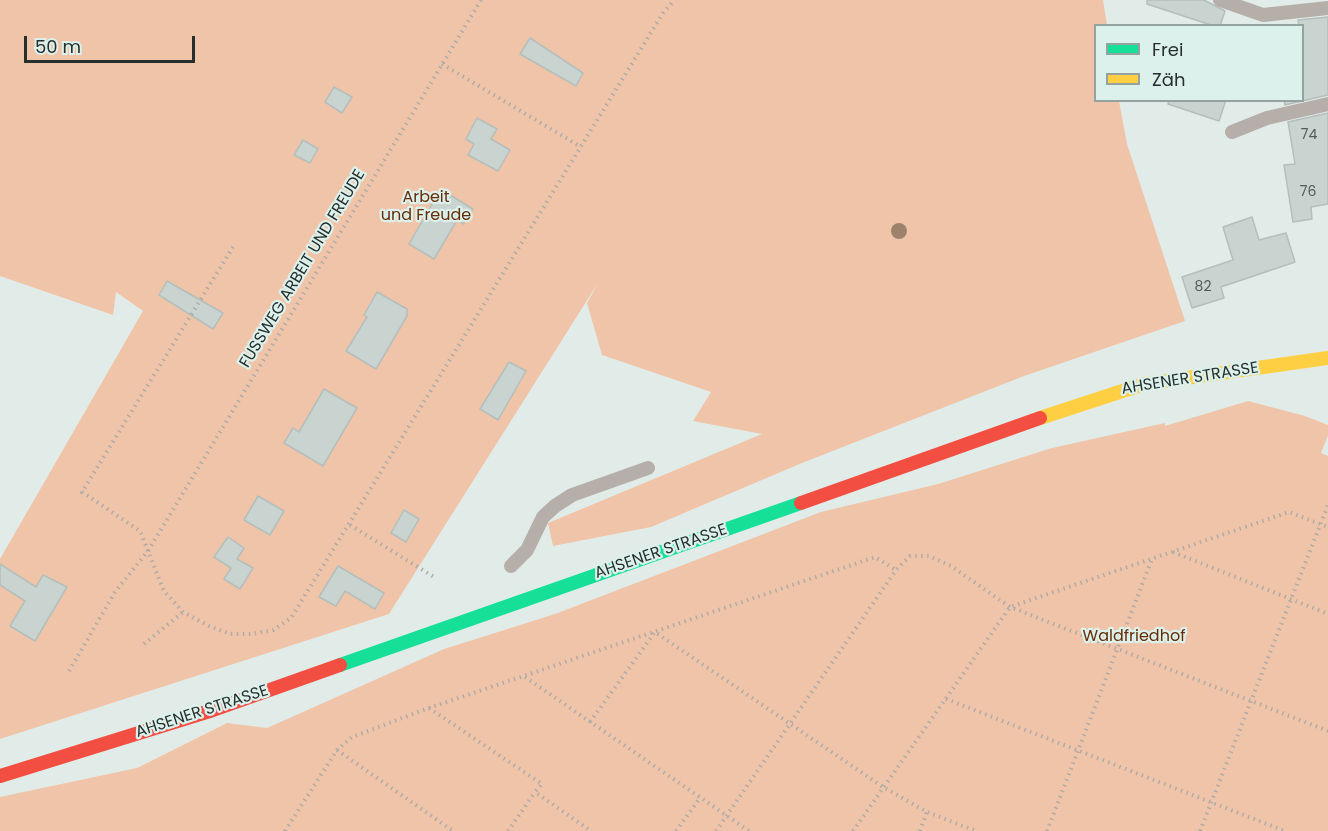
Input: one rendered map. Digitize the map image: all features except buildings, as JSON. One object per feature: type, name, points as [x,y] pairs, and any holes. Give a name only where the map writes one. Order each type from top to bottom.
[{"type":"main road","name":"AHSENER STRASSE","points":[[0,776],[213,710],[1108,394],[1144,384],[1328,358]]},
{"type":"lane","points":[[1220,0],[1263,15],[1328,8]]},
{"type":"lane","points":[[1232,132],[1268,118],[1328,104]]},
{"type":"lane","points":[[511,566],[527,550],[543,517],[555,506],[572,495],[648,468]]},
{"type":"path","name":"FUSSWEG ARBEIT UND FREUDE","points":[[69,671],[115,592],[148,551],[481,0]]},
{"type":"path","points":[[233,247],[82,492],[140,531],[164,591],[183,612],[208,626],[230,634],[252,634],[273,630],[291,618],[663,13],[675,0]]},
{"type":"path","points":[[442,64],[581,147]]},
{"type":"path","points":[[1200,831],[1328,505]]},
{"type":"path","points":[[853,831],[1010,608],[1289,512],[1328,527]]},
{"type":"path","points":[[350,525],[434,577]]},
{"type":"path","points":[[1172,552],[1328,614]]},
{"type":"path","points":[[716,831],[896,570],[910,556],[929,556],[951,566],[1010,608],[1328,731]]},
{"type":"path","points":[[285,831],[337,750],[352,737],[429,708],[875,557],[896,570]]},
{"type":"path","points":[[1047,831],[1153,559]]},
{"type":"path","points":[[144,644],[183,612]]},
{"type":"path","points":[[590,722],[655,632]]},
{"type":"path","points":[[655,632],[883,787],[927,813],[976,831]]},
{"type":"path","points":[[524,677],[749,831]]},
{"type":"path","points":[[945,699],[1286,831]]},
{"type":"path","points":[[429,708],[542,784],[508,831]]},
{"type":"path","points":[[337,750],[453,831]]},
{"type":"path","points":[[535,792],[591,831]]},
{"type":"path","points":[[676,831],[700,798]]},
{"type":"path","points":[[920,831],[927,813]]},
{"type":"green space","name":"Arbeit und Freude","points":[[0,0],[1103,0],[1107,24],[1094,24],[1094,102],[1119,102],[1127,144],[1185,321],[1024,376],[802,463],[651,527],[553,546],[548,523],[762,434],[693,421],[711,392],[602,355],[587,303],[598,283],[389,614],[0,739],[0,559],[143,311],[116,292],[113,315],[0,276]]},
{"type":"green space","name":"Waldfriedhof","points":[[1248,401],[1305,416],[1328,425],[1328,435],[1321,453],[1328,456],[1328,831],[0,831],[0,797],[137,768],[227,723],[267,728],[444,649],[555,614],[821,512],[938,484],[1052,448],[1165,423],[1165,426]]},
{"type":"traffic: fast","points":[[340,665],[801,503]]},
{"type":"traffic: slow","points":[[1040,418],[1144,384],[1328,358]]},
{"type":"traffic: jam","points":[[801,503],[1040,418]]},
{"type":"traffic: jam","points":[[0,776],[213,710],[340,665]]}]
